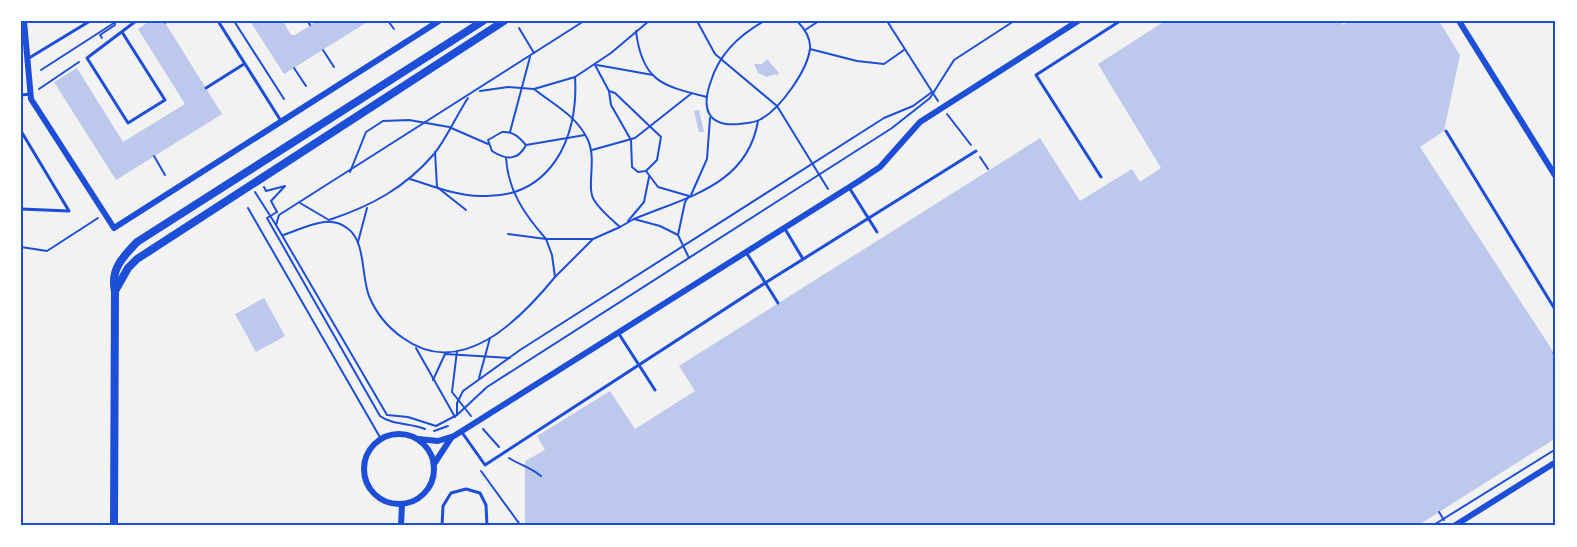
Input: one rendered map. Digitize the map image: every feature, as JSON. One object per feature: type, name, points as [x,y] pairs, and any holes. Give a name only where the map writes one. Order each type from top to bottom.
[{"type":"street","points":[[24,21],[25,55],[31,99],[114,228],[439,21]]},
{"type":"street","points":[[114,526],[116,291],[112,279],[116,268],[137,242],[483,21]]},
{"type":"street","points":[[116,291],[137,259],[504,21]]},
{"type":"street","points":[[418,440],[430,453],[434,465],[433,479],[426,491],[415,500],[402,504],[379,498],[365,480],[366,457],[381,439],[399,434],[418,440],[438,441],[461,432],[880,167],[920,122],[1078,21]]},
{"type":"street","points":[[1459,21],[1556,177]]},
{"type":"street","points":[[434,465],[451,434]]},
{"type":"street","points":[[1454,526],[1556,462]]},
{"type":"street","points":[[401,526],[402,504]]},
{"type":"lane","points":[[25,55],[90,21]]},
{"type":"lane","points":[[122,32],[165,100],[128,123],[87,58],[136,21]]},
{"type":"lane","points":[[218,21],[282,122]]},
{"type":"lane","points":[[1101,177],[1036,75],[1120,21]]},
{"type":"lane","points":[[206,88],[244,64]]},
{"type":"lane","points":[[21,96],[31,94]]},
{"type":"lane","points":[[21,131],[69,211],[21,209]]},
{"type":"lane","points":[[1446,131],[1556,311]]},
{"type":"lane","points":[[461,432],[485,465],[765,283],[976,151]]},
{"type":"lane","points":[[849,187],[877,232]]},
{"type":"lane","points":[[784,228],[803,259]]},
{"type":"lane","points":[[746,252],[778,303]]},
{"type":"lane","points":[[618,332],[655,390]]},
{"type":"lane","points":[[442,526],[443,506],[451,493],[466,489],[480,494],[483,499],[486,505],[487,526]]},
{"type":"path","points":[[100,35],[115,25],[115,21]]},
{"type":"path","points":[[41,70],[115,21]]},
{"type":"path","points":[[234,21],[284,99]]},
{"type":"path","points":[[308,21],[310,26]]},
{"type":"path","points":[[388,21],[394,29]]},
{"type":"path","points":[[270,216],[300,203],[350,172],[584,21]]},
{"type":"path","points":[[477,91],[499,87],[534,89],[575,77],[595,65],[650,21]]},
{"type":"path","points":[[697,21],[715,54],[777,106],[830,191]]},
{"type":"path","points":[[689,258],[678,235],[685,202],[707,159],[710,116],[707,97],[712,75],[741,35],[764,21]]},
{"type":"path","points":[[710,116],[720,124],[759,120],[777,106],[796,80],[810,49],[805,30],[796,21]]},
{"type":"path","points":[[805,30],[819,21]]},
{"type":"path","points":[[887,21],[938,101]]},
{"type":"path","points":[[270,216],[267,218],[271,226],[380,416],[388,421],[407,423],[429,430],[447,424],[487,387],[892,129],[930,98],[954,60],[1012,21]]},
{"type":"path","points":[[519,28],[535,54]]},
{"type":"path","points":[[636,31],[639,54],[653,75],[672,90],[707,97]]},
{"type":"path","points":[[810,49],[857,61],[884,63],[904,50]]},
{"type":"path","points":[[323,50],[334,67]]},
{"type":"path","points":[[510,132],[530,57]]},
{"type":"path","points":[[39,89],[75,65]]},
{"type":"path","points":[[595,65],[653,75]]},
{"type":"path","points":[[595,65],[609,90],[611,105],[631,140],[632,167],[638,172],[646,171],[657,160],[661,137],[609,90]]},
{"type":"path","points":[[294,68],[306,86]]},
{"type":"path","points":[[410,179],[481,196],[514,193],[532,185],[551,168],[567,138],[572,116],[575,77]]},
{"type":"path","points":[[534,89],[572,116],[585,135],[592,150],[592,195],[600,208],[620,227]]},
{"type":"path","points":[[456,416],[457,403],[463,391],[510,358],[884,118],[913,106],[932,92]]},
{"type":"path","points":[[592,150],[631,140],[692,93]]},
{"type":"path","points":[[283,235],[367,208],[410,179],[435,152],[469,96]]},
{"type":"path","points":[[946,113],[988,169]]},
{"type":"path","points":[[378,114],[383,122]]},
{"type":"path","points":[[350,172],[366,132],[383,122],[409,120],[449,127],[488,144],[492,151],[506,158],[517,157],[526,145],[585,135]]},
{"type":"path","points":[[445,354],[475,346],[527,310],[555,277],[593,239],[690,195],[707,191],[727,177],[741,162],[751,146],[759,120]]},
{"type":"path","points":[[361,125],[366,132]]},
{"type":"path","points":[[488,144],[489,139],[494,135],[510,132],[526,145]]},
{"type":"path","points":[[435,152],[437,187],[466,210]]},
{"type":"path","points":[[154,156],[165,175]]},
{"type":"path","points":[[506,158],[508,177],[514,193],[528,218],[546,239],[552,255],[555,277]]},
{"type":"path","points":[[646,171],[649,177],[664,190],[690,195]]},
{"type":"path","points":[[626,224],[644,202],[649,177]]},
{"type":"path","points":[[264,187],[266,191],[285,186],[271,201],[278,214],[276,225]]},
{"type":"path","points":[[255,192],[283,235],[385,413],[430,425],[447,424]]},
{"type":"path","points":[[300,203],[329,220],[346,226],[354,234],[358,242],[365,285],[378,313],[396,333],[416,348],[456,416]]},
{"type":"path","points":[[248,208],[381,439]]},
{"type":"path","points":[[358,242],[367,208]]},
{"type":"path","points":[[21,247],[47,251],[98,218]]},
{"type":"path","points":[[634,219],[660,226],[678,235]]},
{"type":"path","points":[[508,234],[546,239],[593,239]]},
{"type":"path","points":[[478,381],[484,368],[482,358],[491,336]]},
{"type":"path","points":[[416,348],[457,356],[510,358]]},
{"type":"path","points":[[457,351],[452,392],[474,420]]},
{"type":"path","points":[[433,380],[445,354]]},
{"type":"path","points":[[447,424],[451,434]]},
{"type":"path","points":[[481,427],[502,450]]},
{"type":"path","points":[[1432,526],[1556,449]]},
{"type":"path","points":[[509,458],[516,463],[528,465],[541,476]]},
{"type":"path","points":[[477,466],[521,526]]},
{"type":"path","points":[[1439,512],[1448,526]]},
{"type":"building","points":[[150,21],[164,21],[222,114],[116,180],[54,82],[77,68],[123,142],[185,104],[138,29]]},
{"type":"building","points":[[250,21],[283,21],[291,35],[295,35],[317,21],[369,21],[284,74]]},
{"type":"building","points":[[1165,21],[1340,21],[1343,25],[1349,21],[1439,21],[1460,55],[1444,131],[1420,147],[1556,356],[1556,438],[1417,526],[566,526],[566,524],[525,524],[525,461],[545,450],[537,436],[610,391],[635,429],[695,391],[679,366],[1040,138],[1080,201],[1132,169],[1140,182],[1161,168],[1098,64]]},
{"type":"building","points":[[767,59],[779,73],[777,76],[775,74],[767,77],[758,73],[754,64],[762,64]]},
{"type":"building","points":[[699,110],[704,132],[699,132],[694,111]]},
{"type":"building","points":[[264,298],[285,336],[256,352],[235,314]]}]
